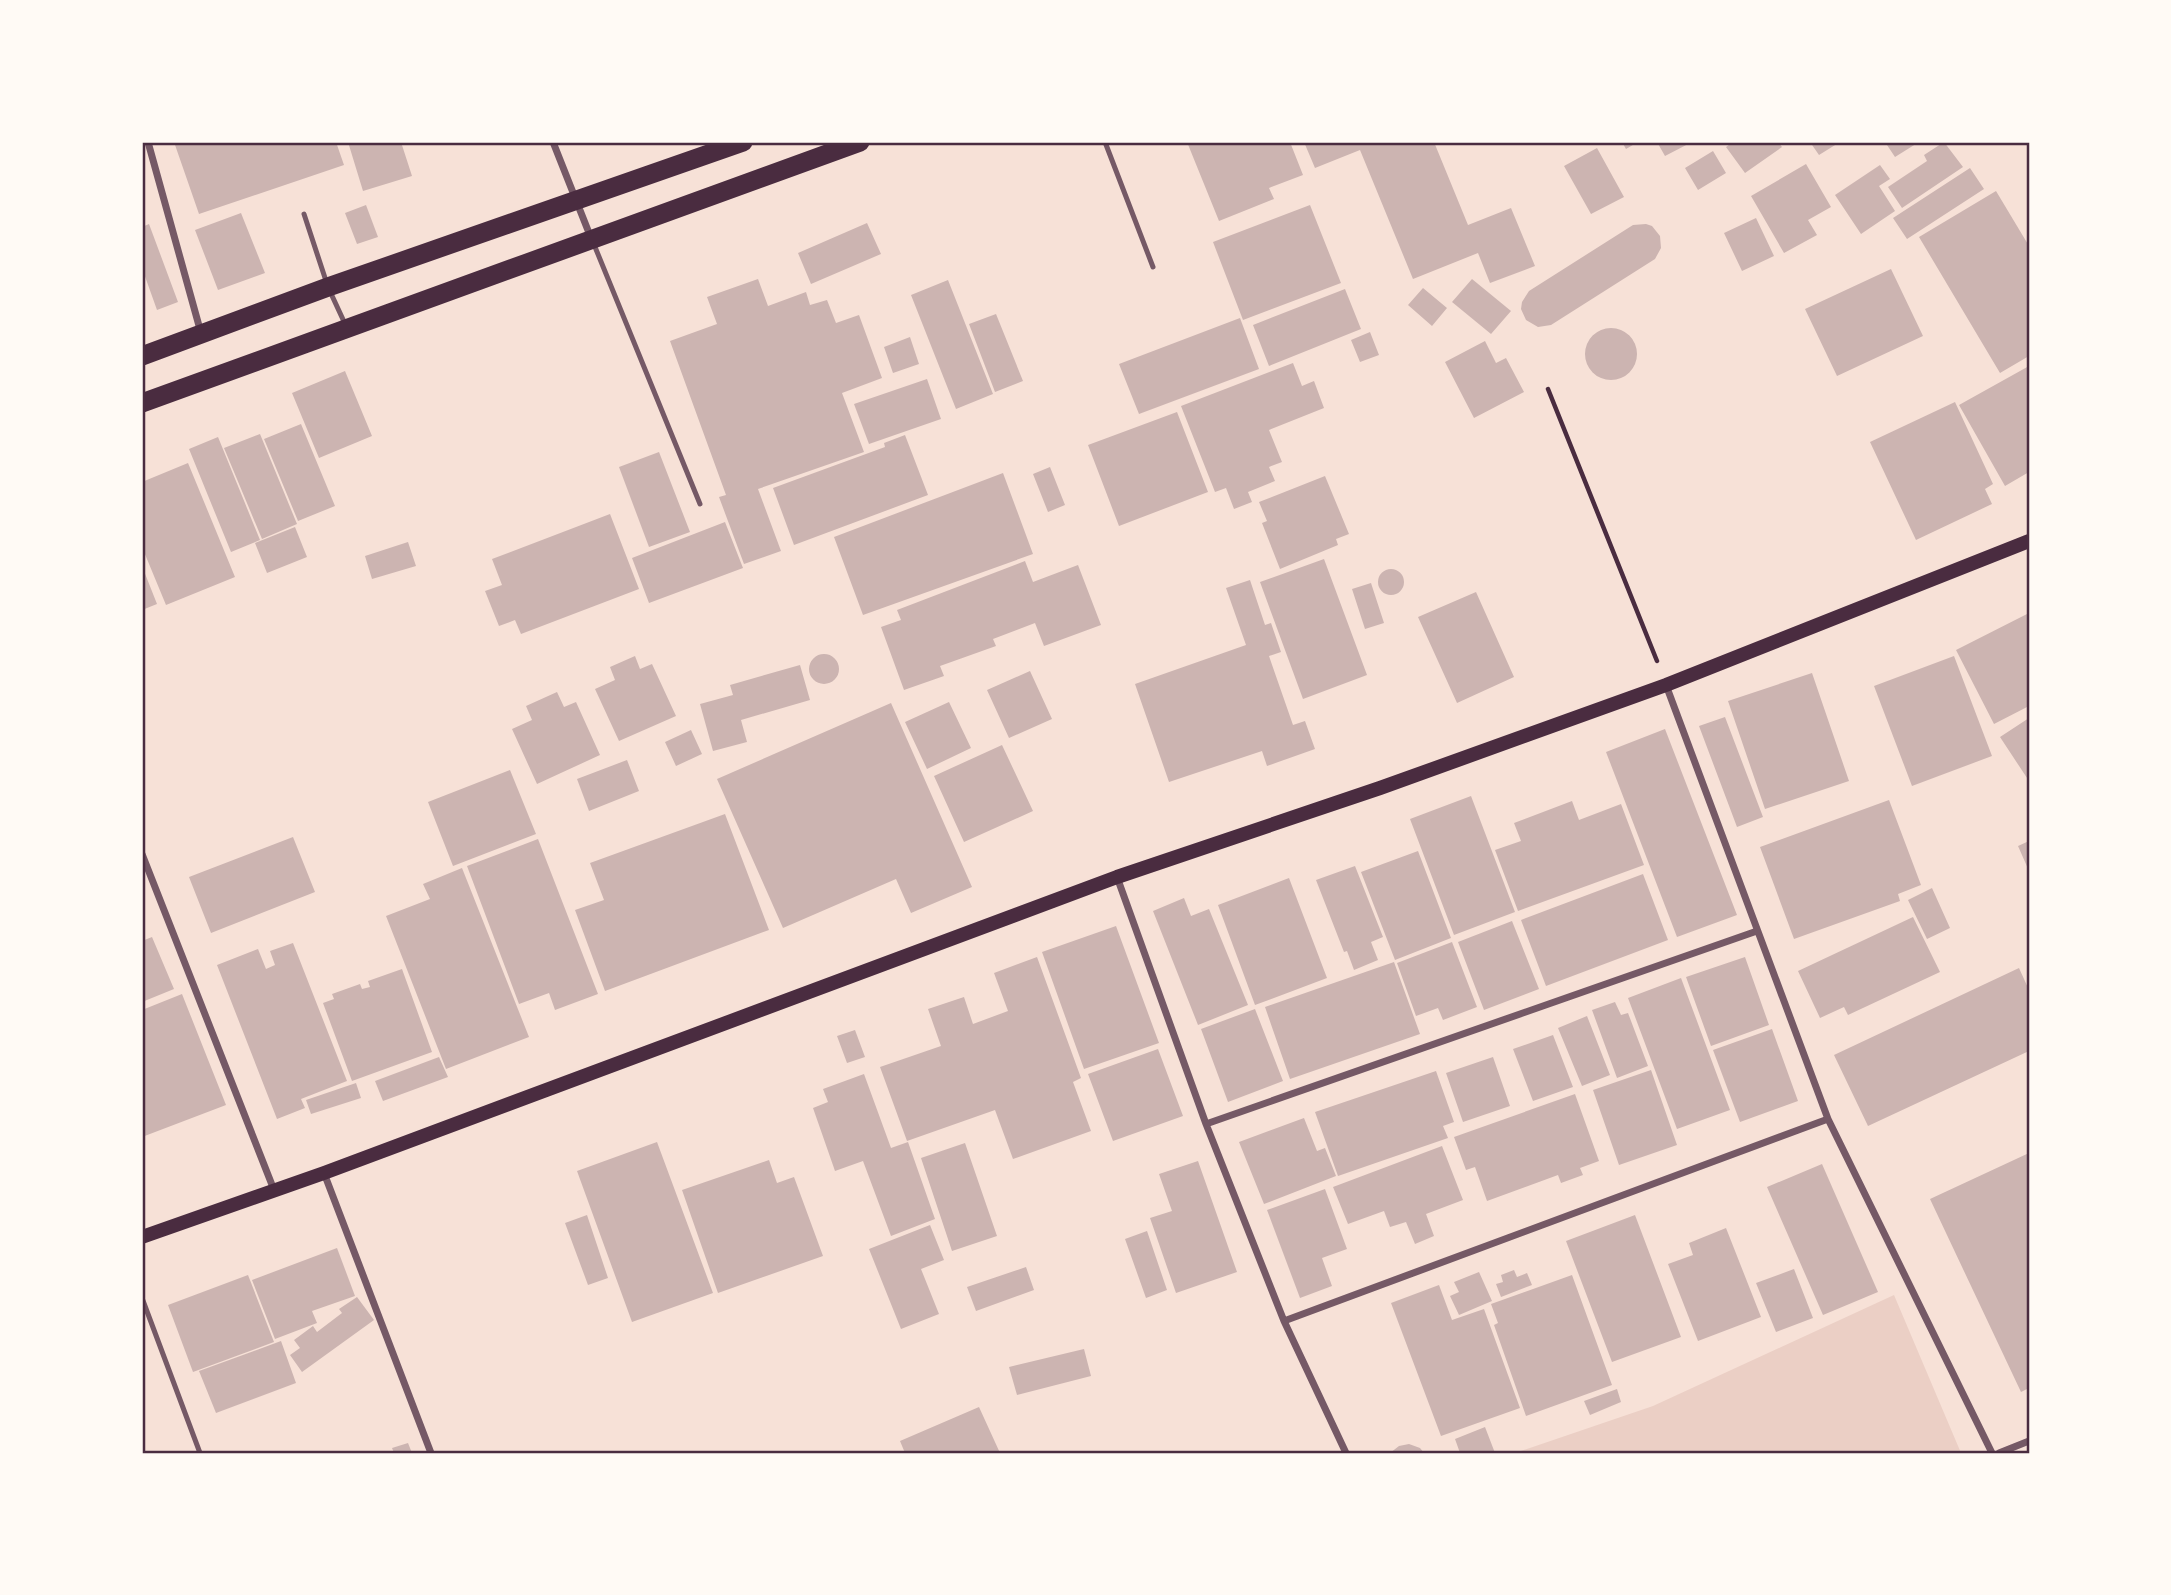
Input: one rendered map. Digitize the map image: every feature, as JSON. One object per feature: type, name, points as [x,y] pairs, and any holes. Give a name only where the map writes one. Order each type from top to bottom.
[{"type":"highway","points":[[142,356],[328,287],[743,142]]},
{"type":"highway","points":[[142,403],[860,142]]},
{"type":"main road","points":[[142,1237],[324,1173],[1117,877],[1380,788],[1666,685],[2029,541]]},
{"type":"street","points":[[148,142],[201,334]]},
{"type":"street","points":[[553,142],[592,239]]},
{"type":"street","points":[[1666,685],[1828,1119],[1992,1453]]},
{"type":"street","points":[[142,854],[274,1190]]},
{"type":"street","points":[[1117,877],[1206,1124],[1284,1321],[1346,1453]]},
{"type":"street","points":[[1206,1124],[1757,932]]},
{"type":"street","points":[[1284,1321],[1828,1119]]},
{"type":"street","points":[[324,1173],[431,1453]]},
{"type":"street","points":[[1999,1453],[2029,1441]]},
{"type":"lane","points":[[1105,142],[1153,267]]},
{"type":"lane","points":[[304,214],[328,287],[347,329]]},
{"type":"lane","points":[[592,239],[700,504]]},
{"type":"lane","points":[[142,1298],[200,1453]]},
{"type":"path","points":[[1548,389],[1666,685]]},
{"type":"shaded area","points":[[1894,1295],[1961,1453],[1515,1453],[1653,1406]]},
{"type":"building","points":[[174,142],[336,142],[344,165],[199,214]]},
{"type":"building","points":[[348,142],[401,142],[412,176],[363,191]]},
{"type":"building","points":[[1187,142],[1290,142],[1303,175],[1269,188],[1274,199],[1219,221]]},
{"type":"building","points":[[1304,142],[1434,142],[1468,225],[1511,208],[1535,266],[1490,283],[1478,253],[1413,279],[1360,150],[1315,168]]},
{"type":"building","points":[[1622,142],[1638,142],[1626,149]]},
{"type":"building","points":[[1657,142],[1692,142],[1665,156]]},
{"type":"building","points":[[1733,142],[1778,142],[1782,147],[1745,173],[1726,147]]},
{"type":"building","points":[[1810,142],[1840,142],[1819,155]]},
{"type":"building","points":[[1885,142],[1919,142],[1895,157]]},
{"type":"building","points":[[1944,142],[1963,167],[1902,208],[1888,187],[1927,161],[1924,155]]},
{"type":"building","points":[[1597,148],[1624,197],[1591,214],[1564,166]]},
{"type":"building","points":[[1713,151],[1726,173],[1698,190],[1685,168]]},
{"type":"building","points":[[1806,164],[1831,207],[1808,220],[1817,235],[1784,253],[1751,196]]},
{"type":"building","points":[[1880,165],[1890,179],[1879,186],[1895,211],[1861,234],[1835,195]]},
{"type":"building","points":[[1970,168],[1984,189],[1907,239],[1893,218]]},
{"type":"building","points":[[1996,191],[2029,246],[2029,356],[2000,373],[1919,237]]},
{"type":"building","points":[[366,205],[378,237],[357,244],[345,213]]},
{"type":"building","points":[[1310,205],[1341,283],[1243,320],[1213,242]]},
{"type":"building","points":[[241,213],[265,273],[218,290],[195,230]]},
{"type":"building","points":[[1756,218],[1774,256],[1742,271],[1724,233]]},
{"type":"building","points":[[867,223],[881,254],[811,284],[798,253]]},
{"type":"building","points":[[149,224],[178,302],[157,310],[142,268],[142,227]]},
{"type":"building","points":[[1633,225],[1652,226],[1660,236],[1661,248],[1655,259],[1551,325],[1538,327],[1526,320],[1521,309],[1529,291]]},
{"type":"building","points":[[1891,269],[1923,336],[1837,376],[1805,309]]},
{"type":"building","points":[[758,279],[768,306],[806,292],[810,305],[827,300],[836,323],[859,315],[882,378],[842,393],[864,452],[758,489],[781,551],[744,564],[719,497],[726,495],[670,341],[717,324],[707,297]]},
{"type":"building","points":[[1472,279],[1511,311],[1491,334],[1452,302]]},
{"type":"building","points":[[948,280],[993,394],[956,409],[911,295]]},
{"type":"building","points":[[1423,288],[1447,308],[1432,326],[1408,305]]},
{"type":"building","points":[[1345,289],[1361,329],[1269,366],[1253,325]]},
{"type":"building","points":[[996,314],[1023,381],[995,392],[969,324]]},
{"type":"building","points":[[1240,318],[1259,369],[1139,414],[1119,364]]},
{"type":"building","points":[[1611,328],[1621,330],[1629,336],[1635,344],[1635,364],[1629,372],[1621,378],[1611,380],[1601,378],[1593,372],[1587,364],[1585,354],[1587,344],[1593,336],[1601,330]]},
{"type":"building","points":[[1370,332],[1379,355],[1360,362],[1351,340]]},
{"type":"building","points":[[910,337],[919,364],[893,373],[884,347]]},
{"type":"building","points":[[1485,341],[1496,363],[1506,358],[1524,392],[1474,418],[1445,362]]},
{"type":"building","points":[[1293,363],[1302,386],[1314,381],[1324,408],[1269,430],[1282,462],[1269,467],[1275,481],[1248,492],[1252,502],[1234,509],[1226,488],[1215,492],[1181,406]]},
{"type":"building","points":[[2029,366],[2029,472],[2005,486],[1959,405]]},
{"type":"building","points":[[345,371],[372,436],[319,458],[292,393]]},
{"type":"building","points":[[927,379],[941,419],[869,444],[854,404]]},
{"type":"building","points":[[1955,402],[1993,484],[1985,489],[1992,504],[1916,540],[1870,442]]},
{"type":"building","points":[[1177,412],[1208,492],[1119,526],[1088,445]]},
{"type":"building","points":[[301,424],[335,506],[298,521],[264,439]]},
{"type":"building","points":[[260,434],[297,524],[262,539],[224,448]]},
{"type":"building","points":[[905,435],[928,495],[794,545],[773,488],[885,447],[884,443]]},
{"type":"building","points":[[218,437],[260,540],[231,552],[189,449]]},
{"type":"building","points":[[659,452],[690,532],[649,547],[619,467]]},
{"type":"building","points":[[188,463],[235,577],[166,605],[142,547],[142,482]]},
{"type":"building","points":[[1050,467],[1065,505],[1048,512],[1033,474]]},
{"type":"building","points":[[1003,473],[1033,554],[863,615],[834,537]]},
{"type":"building","points":[[1325,476],[1349,534],[1336,539],[1338,545],[1280,569],[1262,523],[1267,521],[1259,502]]},
{"type":"building","points":[[610,514],[639,589],[521,634],[515,620],[499,626],[485,591],[502,585],[492,559]]},
{"type":"building","points":[[725,522],[743,568],[649,603],[632,558]]},
{"type":"building","points":[[295,527],[307,557],[267,573],[255,543]]},
{"type":"building","points":[[408,542],[416,566],[372,579],[365,556]]},
{"type":"building","points":[[1324,559],[1367,675],[1303,699],[1260,582]]},
{"type":"building","points":[[1025,561],[1033,582],[1078,565],[1101,625],[1044,646],[1035,623],[993,639],[996,646],[940,666],[944,676],[904,690],[881,627],[901,620],[897,610]]},
{"type":"building","points":[[142,566],[157,604],[142,610]]},
{"type":"building","points":[[1391,569],[1400,573],[1404,582],[1400,591],[1391,595],[1382,591],[1378,582],[1382,573]]},
{"type":"building","points":[[1250,580],[1265,625],[1271,623],[1281,652],[1269,656],[1293,725],[1305,721],[1315,749],[1267,766],[1262,751],[1169,782],[1135,684],[1246,645],[1226,588]]},
{"type":"building","points":[[1371,583],[1384,623],[1365,629],[1352,589]]},
{"type":"building","points":[[1476,592],[1514,677],[1457,703],[1418,617]]},
{"type":"building","points":[[2029,613],[2029,706],[1994,724],[1956,650]]},
{"type":"building","points":[[824,654],[835,658],[839,669],[835,680],[824,684],[813,680],[809,669],[813,658]]},
{"type":"building","points":[[635,656],[640,669],[652,664],[676,716],[619,741],[595,689],[615,680],[610,667]]},
{"type":"building","points":[[1954,656],[1992,756],[1912,786],[1874,686]]},
{"type":"building","points":[[800,665],[810,700],[741,720],[747,742],[713,751],[700,704],[733,695],[730,685]]},
{"type":"building","points":[[1030,671],[1052,719],[1009,738],[987,690]]},
{"type":"building","points":[[1812,673],[1849,781],[1765,809],[1728,701]]},
{"type":"building","points":[[557,692],[564,707],[576,702],[600,755],[537,784],[512,729],[532,720],[526,706]]},
{"type":"building","points":[[949,702],[971,748],[927,769],[905,722]]},
{"type":"building","points":[[891,703],[972,887],[911,913],[896,879],[783,928],[717,779]]},
{"type":"building","points":[[1725,717],[1763,817],[1737,827],[1699,726]]},
{"type":"building","points":[[2029,718],[2029,781],[2000,737]]},
{"type":"building","points":[[1665,729],[1737,915],[1677,937],[1606,752]]},
{"type":"building","points":[[691,730],[702,754],[676,766],[665,742]]},
{"type":"building","points":[[1002,745],[1033,811],[964,842],[934,776]]},
{"type":"building","points":[[627,760],[639,791],[589,811],[577,779]]},
{"type":"building","points":[[510,770],[536,834],[453,866],[428,802]]},
{"type":"building","points":[[1471,796],[1515,912],[1454,935],[1410,819]]},
{"type":"building","points":[[1889,800],[1921,885],[1898,894],[1900,901],[1794,939],[1760,847]]},
{"type":"building","points":[[1572,801],[1579,820],[1621,804],[1644,865],[1518,911],[1495,850],[1521,841],[1514,823]]},
{"type":"building","points":[[725,814],[769,930],[605,991],[575,910],[604,900],[590,863]]},
{"type":"building","points":[[293,837],[315,892],[211,933],[189,877]]},
{"type":"building","points":[[538,839],[598,994],[555,1010],[549,993],[519,1004],[467,866]]},
{"type":"building","points":[[2029,841],[2029,871],[2018,846]]},
{"type":"building","points":[[1418,851],[1451,938],[1395,960],[1361,872]]},
{"type":"building","points":[[1355,866],[1383,937],[1371,942],[1378,960],[1354,970],[1347,951],[1344,952],[1316,880]]},
{"type":"building","points":[[462,868],[529,1037],[446,1069],[386,916],[430,899],[423,884]]},
{"type":"building","points":[[1643,874],[1668,940],[1546,986],[1521,920]]},
{"type":"building","points":[[1289,878],[1327,978],[1255,1005],[1218,905]]},
{"type":"building","points":[[1932,888],[1950,928],[1927,939],[1908,900]]},
{"type":"building","points":[[1184,898],[1191,916],[1209,909],[1248,1005],[1198,1025],[1153,911]]},
{"type":"building","points":[[1913,917],[1940,972],[1848,1015],[1844,1007],[1820,1018],[1798,971]]},
{"type":"building","points":[[1512,921],[1539,989],[1484,1010],[1458,942]]},
{"type":"building","points":[[1116,926],[1159,1043],[1084,1069],[1042,952]]},
{"type":"building","points":[[152,937],[174,989],[142,1002],[142,941]]},
{"type":"building","points":[[1452,942],[1477,1007],[1443,1020],[1438,1008],[1416,1016],[1397,963]]},
{"type":"building","points":[[293,943],[347,1081],[301,1099],[305,1108],[277,1119],[217,965],[258,949],[266,969],[275,965],[270,951]]},
{"type":"building","points":[[1037,957],[1081,1078],[1073,1082],[1091,1131],[1013,1159],[995,1110],[907,1141],[880,1067],[941,1046],[928,1009],[964,997],[973,1024],[1008,1011],[994,973]]},
{"type":"building","points":[[1745,957],[1769,1025],[1711,1046],[1686,977]]},
{"type":"building","points":[[1394,962],[1420,1034],[1290,1079],[1265,1007]]},
{"type":"building","points":[[2019,968],[2029,990],[2029,1051],[1868,1126],[1834,1055]]},
{"type":"building","points":[[402,969],[432,1052],[352,1081],[323,1003],[334,999],[332,994],[360,984],[362,989],[370,987],[368,981]]},
{"type":"building","points":[[1681,978],[1730,1110],[1677,1129],[1628,998]]},
{"type":"building","points":[[182,994],[226,1105],[142,1137],[142,1010]]},
{"type":"building","points":[[1615,1002],[1621,1015],[1628,1013],[1648,1066],[1617,1078],[1592,1010]]},
{"type":"building","points":[[1255,1009],[1283,1081],[1228,1102],[1201,1029]]},
{"type":"building","points":[[1587,1016],[1610,1075],[1582,1086],[1558,1028]]},
{"type":"building","points":[[1772,1029],[1798,1101],[1740,1122],[1713,1050]]},
{"type":"building","points":[[855,1030],[865,1057],[847,1063],[837,1036]]},
{"type":"building","points":[[1553,1035],[1573,1087],[1533,1101],[1513,1049]]},
{"type":"building","points":[[1158,1049],[1183,1116],[1113,1141],[1088,1074]]},
{"type":"building","points":[[439,1057],[448,1077],[383,1101],[375,1081]]},
{"type":"building","points":[[1493,1057],[1510,1106],[1463,1122],[1446,1073]]},
{"type":"building","points":[[1651,1070],[1677,1145],[1619,1165],[1593,1090]]},
{"type":"building","points":[[1436,1071],[1454,1122],[1443,1126],[1448,1138],[1338,1176],[1315,1112]]},
{"type":"building","points":[[864,1074],[891,1148],[908,1142],[935,1219],[891,1236],[863,1161],[835,1171],[813,1108],[828,1102],[823,1089]]},
{"type":"building","points":[[356,1083],[361,1098],[311,1114],[306,1100]]},
{"type":"building","points":[[1575,1094],[1599,1161],[1580,1168],[1583,1175],[1561,1183],[1558,1175],[1487,1201],[1475,1167],[1466,1170],[1454,1137]]},
{"type":"building","points":[[1304,1118],[1317,1151],[1325,1148],[1336,1176],[1264,1204],[1239,1142]]},
{"type":"building","points":[[657,1142],[713,1293],[632,1322],[577,1171]]},
{"type":"building","points":[[965,1143],[997,1236],[952,1251],[921,1158]]},
{"type":"building","points":[[1442,1146],[1463,1200],[1426,1214],[1434,1236],[1415,1244],[1406,1222],[1390,1227],[1384,1211],[1348,1224],[1333,1187]]},
{"type":"building","points":[[2029,1153],[2029,1388],[2021,1392],[1930,1199]]},
{"type":"building","points":[[769,1160],[777,1183],[794,1177],[823,1256],[718,1293],[682,1190]]},
{"type":"building","points":[[1198,1161],[1237,1272],[1176,1293],[1150,1218],[1172,1211],[1159,1174]]},
{"type":"building","points":[[1822,1164],[1878,1292],[1823,1315],[1767,1187]]},
{"type":"building","points":[[1325,1189],[1347,1249],[1322,1258],[1332,1286],[1300,1298],[1267,1210]]},
{"type":"building","points":[[587,1215],[608,1278],[588,1285],[565,1223]]},
{"type":"building","points":[[1635,1215],[1681,1337],[1612,1362],[1566,1241]]},
{"type":"building","points":[[930,1225],[944,1260],[921,1269],[939,1314],[901,1329],[869,1249]]},
{"type":"building","points":[[1726,1228],[1761,1317],[1698,1341],[1668,1264],[1693,1255],[1689,1243]]},
{"type":"building","points":[[1147,1231],[1167,1290],[1146,1298],[1125,1239]]},
{"type":"building","points":[[337,1248],[355,1296],[312,1311],[317,1323],[275,1339],[252,1280]]},
{"type":"building","points":[[1026,1267],[1034,1290],[976,1311],[967,1287]]},
{"type":"building","points":[[1794,1269],[1813,1318],[1776,1332],[1756,1283]]},
{"type":"building","points":[[1514,1270],[1517,1277],[1527,1273],[1532,1285],[1501,1297],[1496,1284],[1503,1282],[1501,1275]]},
{"type":"building","points":[[1479,1272],[1492,1301],[1459,1315],[1450,1296],[1459,1292],[1454,1282]]},
{"type":"building","points":[[248,1275],[274,1342],[193,1372],[168,1305]]},
{"type":"building","points":[[1572,1275],[1612,1385],[1526,1416],[1494,1325],[1498,1323],[1491,1304]]},
{"type":"building","points":[[1439,1285],[1452,1320],[1484,1309],[1520,1408],[1441,1436],[1391,1303]]},
{"type":"building","points":[[357,1297],[374,1320],[302,1372],[290,1355],[300,1348],[294,1340],[313,1326],[317,1332],[342,1313],[339,1309]]},
{"type":"building","points":[[281,1341],[296,1383],[216,1413],[199,1371]]},
{"type":"building","points":[[1084,1349],[1091,1376],[1017,1395],[1009,1367]]},
{"type":"building","points":[[1617,1389],[1621,1402],[1590,1415],[1584,1401]]},
{"type":"building","points":[[979,1407],[1000,1453],[905,1453],[900,1441]]},
{"type":"building","points":[[1485,1427],[1495,1453],[1460,1453],[1455,1439]]},
{"type":"building","points":[[408,1443],[412,1453],[394,1453],[392,1448]]},
{"type":"building","points":[[1409,1444],[1420,1448],[1424,1453],[1390,1453],[1399,1446]]}]
